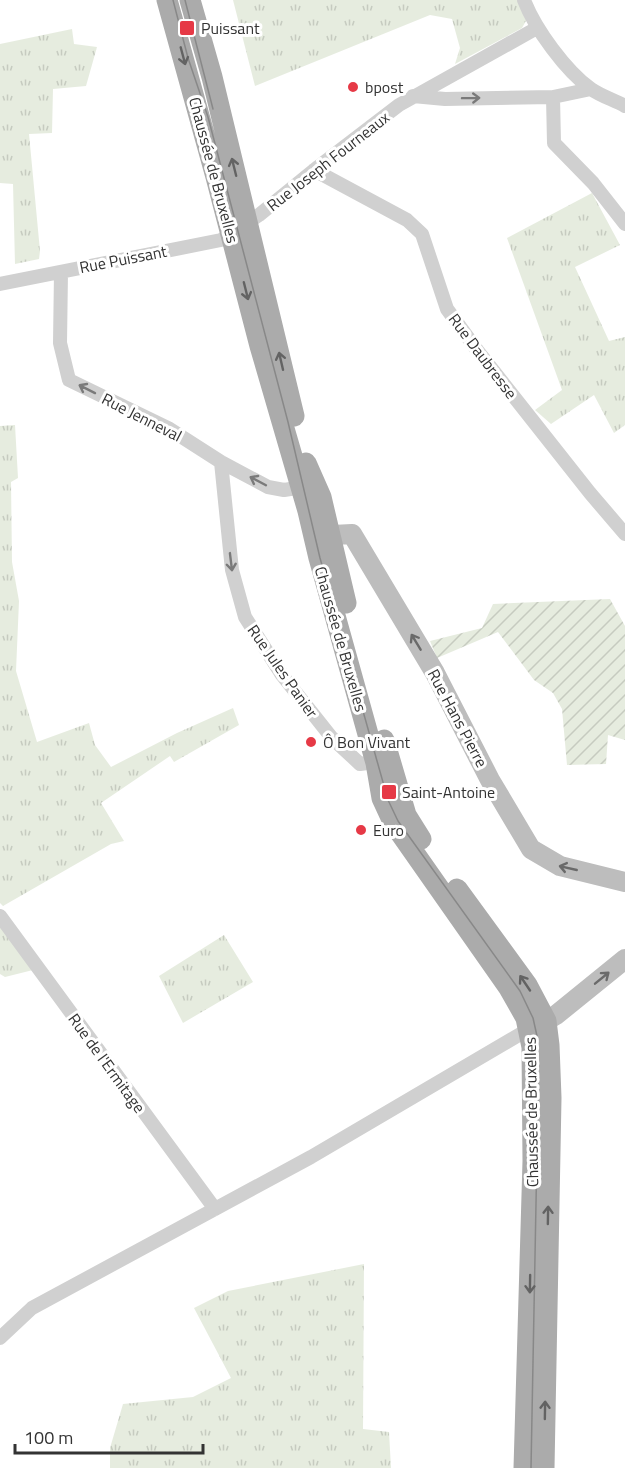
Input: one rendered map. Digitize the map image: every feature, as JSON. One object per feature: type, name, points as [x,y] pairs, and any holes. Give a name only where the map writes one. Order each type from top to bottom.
[{"type":"main road","name":"Chaussée de Bruxelles","points":[[167,0],[241,228]]},
{"type":"main road","name":"Chaussée de Bruxelles","points":[[190,0],[241,228],[260,346],[308,486],[383,761]]},
{"type":"main road","name":"Chaussée de Bruxelles","points":[[308,486],[321,497],[322,536],[383,761],[382,798],[394,824],[509,988],[538,1025],[549,1045],[551,1098],[544,1468]]},
{"type":"main road","name":"Chaussée de Bruxelles","points":[[524,1468],[533,1161],[532,1047],[538,1025]]},
{"type":"street","points":[[524,0],[537,28],[553,50],[591,89],[625,106]]},
{"type":"street","name":"Rue Joseph Fourneaux","points":[[241,228],[399,105],[537,28]]},
{"type":"street","points":[[413,96],[445,99],[553,97],[591,89]]},
{"type":"street","points":[[553,97],[554,143],[593,183],[625,224]]},
{"type":"street","name":"Rue Daubresse","points":[[314,170],[407,220],[422,234],[447,309],[590,493],[625,534]]},
{"type":"street","name":"Rue Puissant","points":[[0,284],[221,240],[241,228]]},
{"type":"street","name":"Rue Jenneval","points":[[61,272],[60,343],[69,380],[168,428],[221,462],[268,487],[284,490],[308,486]]},
{"type":"street","name":"Rue Jules Panier","points":[[221,462],[232,570],[245,617],[282,675],[332,738],[360,764],[383,761]]},
{"type":"street","name":"Rue Hans Pierre","points":[[322,536],[352,534],[435,673],[490,780],[531,849],[560,866],[625,882]]},
{"type":"street","name":"Rue de l'Ermitage","points":[[0,916],[215,1209]]},
{"type":"street","points":[[0,1338],[8,1328],[32,1308],[310,1157],[556,1016],[625,959]]},
{"type":"green space","points":[[233,0],[518,0],[527,19],[522,28],[455,64],[460,48],[452,19],[430,15],[255,86]]},
{"type":"green space","points":[[72,29],[74,44],[97,47],[86,86],[53,89],[52,133],[29,134],[40,251],[39,259],[15,264],[13,184],[0,183],[0,44]]},
{"type":"green space","points":[[592,193],[620,245],[575,267],[609,341],[625,337],[625,425],[614,433],[594,395],[551,424],[535,410],[562,390],[507,238]]},
{"type":"green space","points":[[15,425],[18,478],[11,482],[12,562],[19,601],[16,671],[37,742],[89,723],[95,745],[111,767],[177,733],[233,708],[239,725],[174,762],[170,756],[101,803],[124,841],[111,844],[3,906],[0,903],[0,426]]},
{"type":"green space","points":[[610,599],[625,626],[625,740],[608,735],[606,764],[567,765],[562,709],[553,693],[534,680],[498,632],[437,658],[430,641],[482,628],[493,604]]},
{"type":"green space","points":[[0,916],[37,969],[5,977],[0,974]]},
{"type":"green space","points":[[224,935],[253,982],[183,1023],[159,976]]},
{"type":"green space","points":[[364,1264],[363,1429],[389,1432],[391,1468],[110,1468],[110,1448],[123,1404],[193,1397],[231,1378],[194,1308],[228,1291]]},
{"type":"tram line","points":[[173,0],[188,58],[208,117],[288,422],[320,558],[388,800],[398,821],[520,991],[533,1018],[537,1036],[538,1098],[531,1468]]},
{"type":"tram line","points":[[185,0],[213,109]]},
{"type":"place","name":"Puissant","points":[[187,28]]},
{"type":"place","name":"bpost","points":[[353,87]]},
{"type":"place","name":"Ô Bon Vivant","points":[[311,742]]},
{"type":"place","name":"Saint-Antoine","points":[[389,792]]},
{"type":"place","name":"Euro","points":[[361,830]]}]
